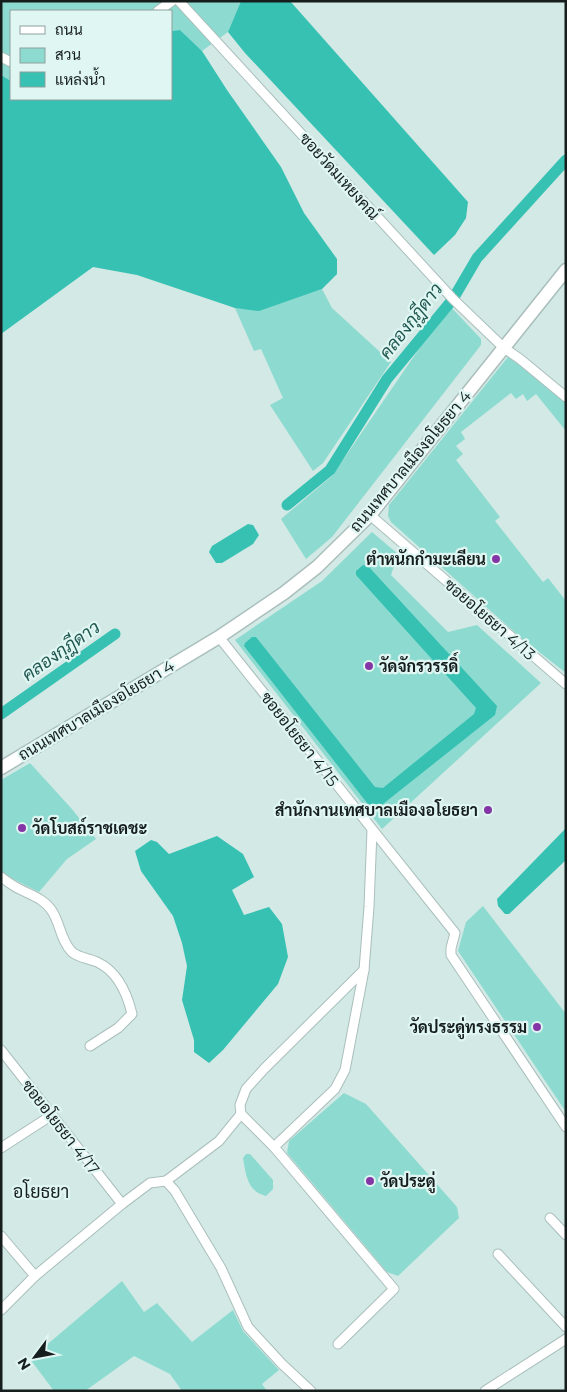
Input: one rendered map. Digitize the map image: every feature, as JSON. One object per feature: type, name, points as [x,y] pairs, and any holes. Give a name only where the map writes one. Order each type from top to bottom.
[{"type":"street","points":[[159,10],[172,1]]},
{"type":"street","name":"ซอยวัดมเหยงคณ์","points":[[179,1],[452,299],[504,348],[566,397]]},
{"type":"street","name":"ถนนเทศบาลเมืองอโยธยา 4","points":[[1,768],[219,637],[284,593],[313,570],[370,515],[566,270]]},
{"type":"street","name":"ซอยอโยธยา 4/13","points":[[370,515],[566,684]]},
{"type":"street","name":"ซอยอโยธยา 4/15","points":[[219,637],[455,933],[451,955],[566,1127]]},
{"type":"street","points":[[274,1147],[335,1089],[345,1070],[364,970],[372,830]]},
{"type":"street","points":[[1,877],[45,903],[51,910],[70,950],[80,957],[97,962],[109,970],[127,996],[132,1014],[118,1028],[90,1046]]},
{"type":"street","points":[[338,1344],[394,1289],[274,1147],[241,1114],[240,1105],[246,1089],[264,1069],[364,970]]},
{"type":"street","name":"ซอยอโยธยา 4/17","points":[[1,1050],[122,1204]]},
{"type":"street","points":[[1,1310],[35,1276],[122,1204],[150,1183],[166,1180],[219,1141],[241,1114]]},
{"type":"street","points":[[1,1148],[52,1115]]},
{"type":"street","points":[[166,1180],[175,1191],[221,1268],[248,1327],[282,1364],[311,1391]]},
{"type":"street","points":[[550,1218],[566,1236]]},
{"type":"street","points":[[1,1236],[35,1276]]},
{"type":"street","points":[[498,1254],[566,1327]]},
{"type":"street","points":[[485,1391],[566,1339]]},
{"type":"green space","points":[[1,1],[241,1],[228,32],[202,51],[180,30],[172,31],[172,10],[10,10],[10,80],[1,75]]},
{"type":"green space","points":[[322,289],[332,308],[391,362],[323,463],[313,471],[270,405],[283,398],[261,349],[254,351],[235,308],[259,310]]},
{"type":"green space","points":[[449,305],[481,339],[481,345],[332,537],[306,559],[281,519],[332,476]]},
{"type":"green space","points":[[508,357],[514,357],[566,403],[566,431],[536,394],[527,401],[523,394],[516,399],[511,393],[461,432],[465,439],[456,446],[463,454],[456,460],[500,517],[495,521],[543,582],[548,578],[566,601],[566,673],[520,637],[391,522],[388,516],[389,505]]},
{"type":"green space","points":[[372,532],[398,554],[391,575],[448,632],[477,625],[541,683],[382,829],[235,640],[322,581]]},
{"type":"green space","points":[[30,763],[96,839],[67,859],[39,892],[1,873],[1,780]]},
{"type":"green space","points":[[483,906],[566,1014],[566,1112],[458,951],[466,922]]},
{"type":"green space","points":[[344,1093],[366,1104],[457,1207],[459,1218],[398,1276],[387,1272],[287,1153],[289,1141]]},
{"type":"green space","points":[[246,1154],[250,1154],[273,1180],[273,1189],[266,1196],[255,1191],[248,1182],[243,1158]]},
{"type":"green space","points":[[122,1281],[144,1312],[157,1303],[192,1342],[233,1310],[243,1331],[279,1370],[262,1384],[267,1391],[182,1391],[170,1374],[134,1356],[85,1391],[54,1391],[30,1359]]},
{"type":"water","points":[[241,1],[290,1],[468,202],[466,218],[455,235],[434,255],[245,53],[228,32]]},
{"type":"water","points":[[180,30],[202,51],[281,167],[304,213],[337,259],[337,274],[322,289],[259,311],[235,308],[137,275],[93,267],[1,334],[1,75],[10,80],[10,100],[172,100],[172,31]]},
{"type":"water","points":[[248,524],[253,525],[259,535],[253,544],[222,563],[216,563],[209,552],[212,546]]},
{"type":"water","points":[[363,565],[368,566],[497,706],[495,715],[378,808],[371,808],[244,646],[252,637],[256,637],[375,787],[383,788],[474,714],[476,708],[356,575],[356,571]]},
{"type":"water","points":[[566,828],[566,860],[509,914],[505,914],[498,906],[497,899]]},
{"type":"water","points":[[217,836],[243,854],[254,877],[232,890],[244,915],[269,907],[282,924],[288,957],[278,984],[223,1050],[209,1063],[194,1052],[194,1040],[182,1000],[187,966],[173,916],[141,871],[135,851],[151,840],[157,842],[169,854]]},
{"type":"waterway","name":"คลองกุฎีดาว","points":[[287,505],[330,470],[387,379],[453,299],[477,258],[566,160]]},
{"type":"waterway","name":"คลองกุฎีดาว","points":[[1,714],[115,634]]},
{"type":"place","name":"ตำหนักกำมะเลียน","points":[[496,559]]},
{"type":"place","name":"วัดจักรวรรดิ์","points":[[369,666]]},
{"type":"place","name":"สำนักงานเทศบาลเมืองอโยธยา","points":[[488,810]]},
{"type":"place","name":"วัดโบสถ์ราชเดชะ","points":[[22,828]]},
{"type":"place","name":"วัดประดู่ทรงธรรม","points":[[537,1027]]},
{"type":"place","name":"วัดประดู่","points":[[370,1181]]},
{"type":"district","name":"อโยธยา","points":[[41,1192]]}]
